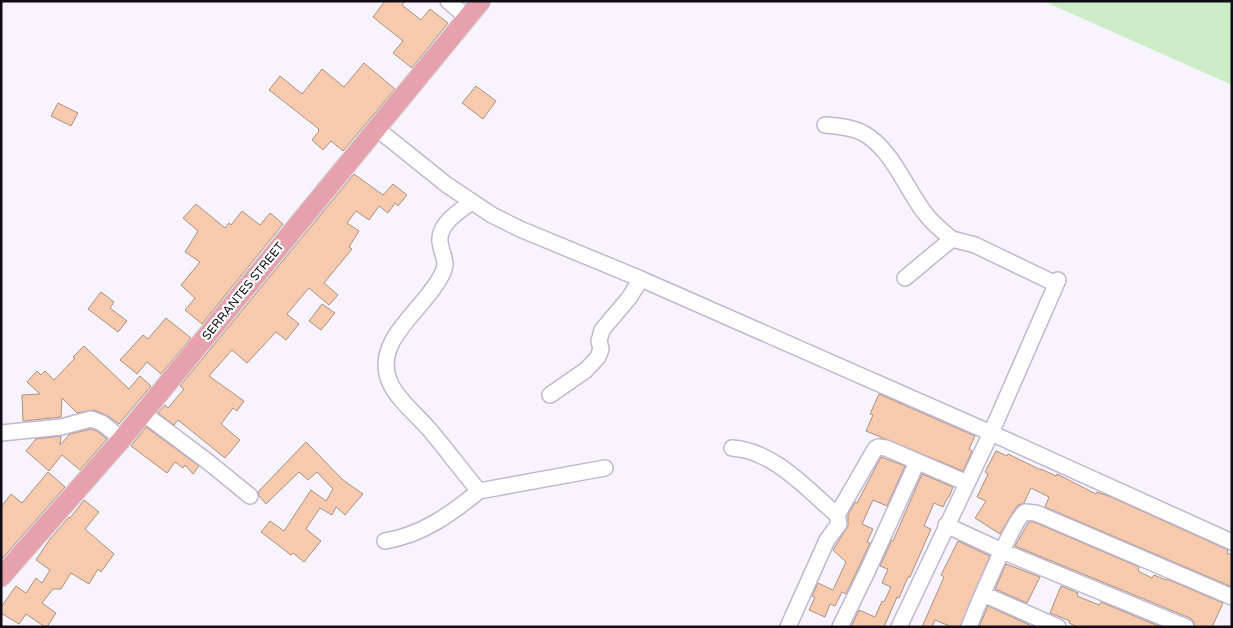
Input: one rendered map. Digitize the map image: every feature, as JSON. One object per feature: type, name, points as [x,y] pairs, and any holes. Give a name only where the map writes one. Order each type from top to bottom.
[{"type":"main road","name":"SERRANTES STREET","points":[[1,577],[122,440],[481,1]]},
{"type":"street","points":[[448,1],[468,18]]},
{"type":"street","points":[[825,125],[855,130],[876,143],[901,173],[925,214],[952,238],[975,245],[1057,282],[991,433],[899,627]]},
{"type":"street","points":[[376,128],[447,185],[492,215],[520,229],[641,279],[991,433],[1232,542]]},
{"type":"street","points":[[472,202],[446,225],[440,241],[446,262],[444,271],[436,286],[400,330],[386,359],[390,383],[400,400],[428,428],[479,491]]},
{"type":"street","points":[[905,278],[952,238]]},
{"type":"street","points":[[550,395],[586,370],[598,357],[601,349],[599,341],[602,330],[629,298],[641,279]]},
{"type":"street","points":[[143,413],[188,446],[250,496]]},
{"type":"street","points":[[1,433],[61,427],[93,419],[102,423],[122,440]]},
{"type":"street","points":[[837,515],[875,449],[878,447],[886,448],[967,483]]},
{"type":"street","points":[[732,448],[748,450],[778,464],[837,515],[839,524],[827,540],[788,627]]},
{"type":"street","points":[[840,627],[917,462]]},
{"type":"street","points":[[385,541],[399,539],[425,528],[456,509],[479,491],[605,468]]},
{"type":"street","points":[[969,627],[1002,551],[1022,514],[1028,512],[1036,513],[1232,597]]},
{"type":"street","points":[[946,525],[1002,551],[1186,627]]},
{"type":"street","points":[[983,594],[1022,620],[1058,627]]},
{"type":"green space","points":[[1043,1],[1232,1],[1232,85]]},
{"type":"building","points":[[385,1],[405,1],[402,5],[421,20],[430,9],[448,23],[412,68],[393,53],[403,41],[373,17]]},
{"type":"building","points":[[364,63],[395,89],[343,151],[331,141],[323,150],[312,140],[319,129],[269,90],[280,76],[302,94],[322,69],[344,87]]},
{"type":"building","points":[[476,86],[496,101],[483,119],[462,103]]},
{"type":"building","points":[[58,103],[78,113],[71,126],[51,116]]},
{"type":"building","points":[[354,174],[383,195],[393,184],[407,195],[398,206],[395,203],[388,213],[379,206],[369,220],[356,211],[347,223],[359,231],[349,247],[352,249],[324,283],[338,295],[329,305],[309,288],[287,314],[299,324],[286,340],[276,332],[247,363],[232,350],[209,376],[244,401],[237,411],[233,408],[221,424],[240,440],[225,458],[178,420],[174,425],[158,413],[165,405],[168,408],[184,389],[180,386]]},
{"type":"building","points":[[196,204],[225,228],[229,223],[231,225],[242,211],[260,225],[270,213],[283,224],[202,324],[185,310],[195,298],[181,285],[200,262],[185,252],[198,231],[183,218]]},
{"type":"building","points":[[101,292],[114,302],[110,308],[127,321],[118,332],[88,309]]},
{"type":"building","points":[[322,304],[335,313],[321,330],[309,321]]},
{"type":"building","points":[[166,318],[191,338],[161,374],[147,362],[137,374],[120,360],[143,335],[148,339]]},
{"type":"building","points":[[84,346],[129,389],[140,376],[151,386],[119,424],[108,416],[94,410],[77,413],[62,398],[61,417],[23,421],[22,395],[40,394],[27,382],[37,371],[41,375],[45,371],[54,380]]},
{"type":"building","points":[[879,394],[975,436],[969,449],[972,451],[963,471],[866,431],[873,415],[870,414]]},
{"type":"building","points":[[146,427],[199,466],[193,474],[185,465],[183,468],[175,462],[167,473],[131,446]]},
{"type":"building","points":[[91,429],[107,439],[80,470],[62,455],[49,471],[26,451],[36,439],[61,436],[60,445],[70,434]]},
{"type":"building","points":[[306,442],[343,480],[363,494],[345,515],[336,507],[332,515],[320,508],[306,529],[321,541],[304,562],[293,553],[291,555],[261,532],[270,521],[284,531],[311,490],[326,501],[333,489],[317,472],[308,480],[299,472],[266,504],[258,492]]},
{"type":"building","points":[[996,451],[1007,456],[1008,454],[1056,476],[1057,474],[1096,494],[1097,492],[1111,497],[1228,550],[1227,553],[1232,555],[1232,587],[1045,507],[1049,497],[1031,488],[1024,503],[1018,505],[1000,534],[975,518],[986,501],[977,497],[988,474],[985,472]]},
{"type":"building","points":[[881,457],[905,466],[887,506],[873,500],[862,524],[873,529],[867,542],[870,543],[846,594],[842,592],[835,606],[830,604],[825,617],[809,610],[815,597],[812,596],[818,583],[833,590],[846,562],[833,550],[848,526],[848,515],[855,502],[857,503]]},
{"type":"building","points":[[48,472],[65,487],[1,560],[1,507],[11,494],[22,503]]},
{"type":"building","points":[[922,474],[953,487],[949,497],[943,507],[934,503],[924,526],[931,529],[910,577],[908,577],[899,598],[897,597],[884,627],[851,627],[859,610],[875,617],[891,587],[882,583],[888,569],[880,566]]},
{"type":"building","points":[[84,500],[99,512],[85,529],[114,554],[101,572],[98,569],[89,584],[71,573],[61,589],[53,589],[42,603],[56,613],[47,627],[26,614],[19,624],[1,613],[1,607],[16,586],[26,593],[36,578],[42,583],[50,570],[36,560],[50,539]]},
{"type":"building","points":[[1029,522],[1034,522],[1139,567],[1138,571],[1152,578],[1154,575],[1167,579],[1223,603],[1212,627],[1195,627],[1194,622],[1190,618],[1015,546]]},
{"type":"building","points":[[958,541],[990,556],[960,627],[952,627],[935,620],[932,627],[922,627],[944,577],[941,575]]},
{"type":"building","points":[[1006,564],[1040,577],[1027,603],[995,589]]},
{"type":"building","points":[[1061,586],[1078,593],[1077,596],[1099,605],[1101,602],[1161,627],[1077,627],[1069,623],[1070,621],[1050,613]]},
{"type":"building","points":[[988,606],[1034,627],[979,627]]}]
